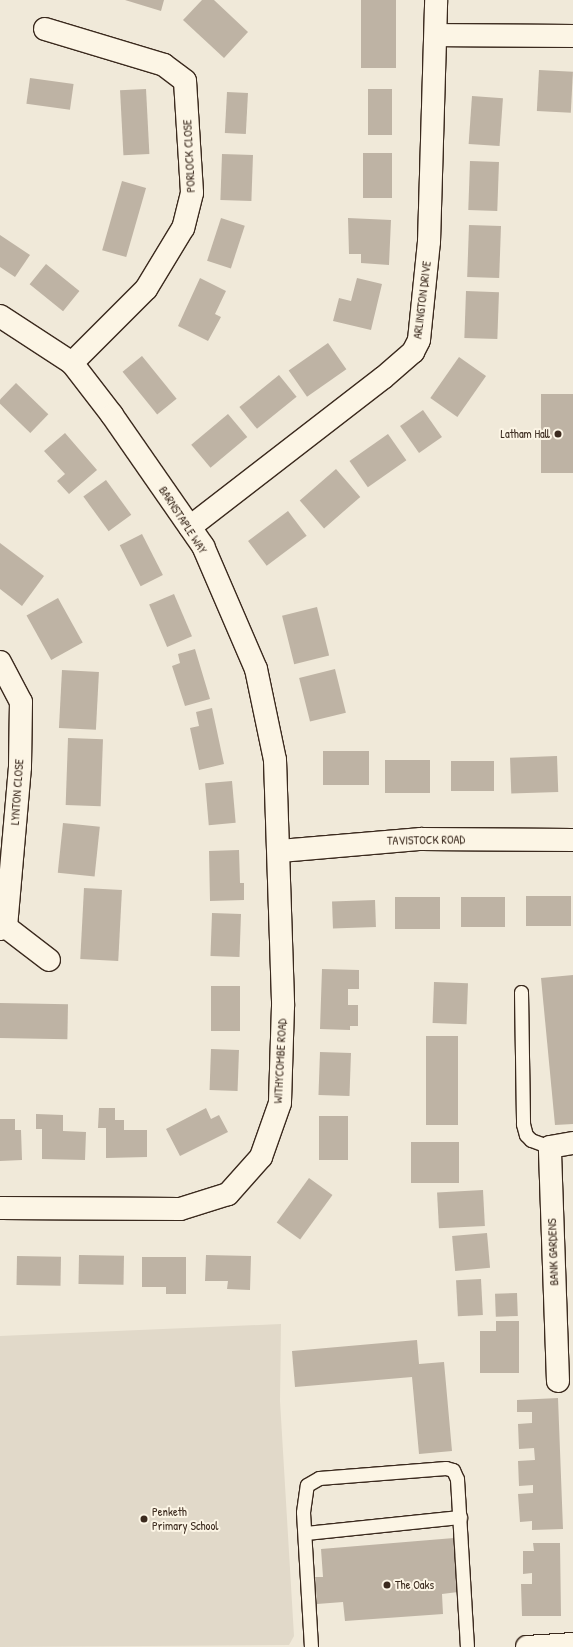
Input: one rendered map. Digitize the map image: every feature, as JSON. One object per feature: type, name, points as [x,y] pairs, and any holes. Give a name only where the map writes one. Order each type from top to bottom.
[{"type":"street","name":"ARLINGTON DRIVE","points":[[190,527],[383,378],[413,352],[419,340],[429,242],[436,0]]},
{"type":"street","name":"PORLOCK CLOSE","points":[[45,29],[164,65],[185,81],[192,193],[183,228],[146,289],[72,363]]},
{"type":"street","points":[[436,35],[573,36]]},
{"type":"street","name":"BARNSTAPLE WAY","points":[[0,316],[72,363],[112,415],[203,546],[256,669],[275,760],[280,850]]},
{"type":"street","name":"LYNTON CLOSE","points":[[0,662],[21,702],[20,767],[3,928],[49,960]]},
{"type":"street","name":"TAVISTOCK ROAD","points":[[280,850],[421,839],[573,840]]},
{"type":"street","name":"WITHYCOMBE ROAD","points":[[0,1208],[180,1209],[228,1194],[261,1157],[280,1103],[283,1006],[280,850]]},
{"type":"street","points":[[550,1147],[573,1143]]},
{"type":"street","name":"BANK GARDENS","points":[[550,1147],[558,1381]]},
{"type":"street","points":[[540,1646],[573,1644]]},
{"type":"lane","points":[[521,992],[523,1124],[526,1135],[531,1140],[550,1147]]},
{"type":"lane","points":[[311,1647],[304,1490],[311,1480],[327,1476],[450,1468],[456,1474],[468,1647]]},
{"type":"lane","points":[[305,1533],[460,1517]]},
{"type":"shaded area","name":"Penketh Primary School","points":[[281,1324],[280,1401],[294,1636],[289,1645],[0,1647],[0,1336]]},
{"type":"building","points":[[125,0],[164,0],[161,11]]},
{"type":"building","points":[[202,0],[214,0],[248,32],[224,58],[183,20]]},
{"type":"building","points":[[361,0],[396,0],[396,68],[361,68]]},
{"type":"building","points":[[539,70],[573,72],[571,113],[537,111]]},
{"type":"building","points":[[30,78],[74,84],[70,110],[26,104]]},
{"type":"building","points":[[146,89],[149,154],[123,155],[120,90]]},
{"type":"building","points":[[368,89],[392,89],[392,135],[368,135]]},
{"type":"building","points":[[227,92],[248,93],[246,134],[225,133]]},
{"type":"building","points":[[472,96],[503,98],[500,146],[469,144]]},
{"type":"building","points":[[363,153],[392,153],[392,198],[363,198]]},
{"type":"building","points":[[222,154],[253,155],[251,201],[220,200]]},
{"type":"building","points":[[470,161],[499,162],[497,211],[468,210]]},
{"type":"building","points":[[122,181],[146,188],[126,257],[102,250]]},
{"type":"building","points":[[221,218],[245,226],[231,269],[207,261]]},
{"type":"building","points":[[348,218],[391,220],[389,265],[361,263],[361,254],[349,254]]},
{"type":"building","points":[[469,225],[501,226],[499,278],[467,277]]},
{"type":"building","points":[[0,235],[30,255],[15,277],[0,267]]},
{"type":"building","points":[[46,264],[79,291],[63,311],[30,284]]},
{"type":"building","points":[[200,278],[226,291],[215,314],[221,317],[208,341],[178,326]]},
{"type":"building","points":[[357,278],[382,284],[371,330],[333,321],[339,298],[351,301]]},
{"type":"building","points":[[466,291],[499,292],[497,339],[464,338]]},
{"type":"building","points":[[328,343],[346,369],[307,397],[289,371]]},
{"type":"building","points":[[142,356],[177,399],[157,414],[123,372]]},
{"type":"building","points":[[459,357],[486,376],[457,417],[430,398]]},
{"type":"building","points":[[279,375],[297,397],[257,429],[239,407]]},
{"type":"building","points":[[16,383],[48,414],[30,433],[0,404],[0,400]]},
{"type":"building","name":"Latham Hall","points":[[541,394],[573,394],[573,473],[541,473]]},
{"type":"building","points":[[423,410],[442,437],[419,453],[400,426]]},
{"type":"building","points":[[228,414],[247,437],[211,468],[191,445]]},
{"type":"building","points":[[65,433],[97,470],[69,494],[57,481],[65,474],[44,451]]},
{"type":"building","points":[[388,434],[406,460],[368,487],[349,461]]},
{"type":"building","points":[[336,469],[360,497],[324,528],[300,500]]},
{"type":"building","points":[[106,480],[131,515],[109,531],[83,496]]},
{"type":"building","points":[[288,511],[307,536],[267,566],[248,541]]},
{"type":"building","points":[[142,534],[163,575],[141,586],[120,545]]},
{"type":"building","points":[[0,543],[44,576],[22,606],[0,589]]},
{"type":"building","points":[[174,594],[192,636],[167,647],[149,605]]},
{"type":"building","points":[[58,598],[83,643],[51,660],[27,615]]},
{"type":"building","points":[[317,607],[329,656],[294,664],[282,616]]},
{"type":"building","points":[[195,649],[210,699],[185,706],[172,666],[180,663],[178,654]]},
{"type":"building","points":[[335,669],[346,713],[310,722],[299,678]]},
{"type":"building","points":[[62,670],[99,672],[96,730],[59,728]]},
{"type":"building","points":[[212,708],[224,764],[199,770],[190,728],[199,726],[196,712]]},
{"type":"building","points":[[68,738],[103,739],[101,806],[66,805]]},
{"type":"building","points":[[323,751],[369,751],[369,785],[323,785]]},
{"type":"building","points":[[557,756],[558,792],[511,794],[510,758]]},
{"type":"building","points":[[385,760],[430,760],[430,793],[385,793]]},
{"type":"building","points":[[451,761],[494,761],[494,791],[451,791]]},
{"type":"building","points":[[232,781],[236,823],[209,825],[205,783]]},
{"type":"building","points":[[63,823],[100,827],[95,877],[58,873]]},
{"type":"building","points":[[239,850],[240,883],[244,883],[244,900],[210,901],[209,851]]},
{"type":"building","points":[[84,888],[122,890],[118,961],[80,959]]},
{"type":"building","points":[[526,896],[571,896],[571,926],[526,926]]},
{"type":"building","points":[[395,897],[440,897],[440,929],[395,929]]},
{"type":"building","points":[[461,897],[505,897],[505,927],[461,927]]},
{"type":"building","points":[[375,900],[376,927],[333,928],[332,902]]},
{"type":"building","points":[[212,913],[241,914],[239,957],[210,956]]},
{"type":"building","points":[[322,969],[359,970],[359,989],[348,989],[348,1005],[358,1005],[358,1026],[350,1026],[350,1030],[320,1029]]},
{"type":"building","points":[[573,975],[573,1124],[555,1125],[541,978]]},
{"type":"building","points":[[434,982],[468,983],[467,1024],[433,1023]]},
{"type":"building","points":[[211,986],[240,986],[240,1031],[211,1031]]},
{"type":"building","points":[[0,1003],[68,1004],[67,1039],[0,1038]]},
{"type":"building","points":[[426,1036],[458,1036],[458,1125],[426,1125]]},
{"type":"building","points":[[211,1049],[239,1050],[238,1091],[210,1090]]},
{"type":"building","points":[[320,1052],[351,1053],[349,1096],[318,1095]]},
{"type":"building","points":[[99,1108],[115,1108],[115,1120],[124,1120],[124,1130],[147,1130],[147,1157],[106,1158],[106,1128],[98,1128]]},
{"type":"building","points":[[206,1108],[211,1119],[219,1115],[228,1132],[180,1156],[166,1129]]},
{"type":"building","points":[[36,1114],[63,1115],[63,1131],[86,1132],[85,1160],[42,1159],[42,1129],[36,1129]]},
{"type":"building","points":[[319,1116],[348,1116],[348,1160],[319,1160]]},
{"type":"building","points":[[0,1119],[15,1119],[15,1130],[21,1130],[22,1160],[0,1161]]},
{"type":"building","points":[[411,1142],[459,1142],[459,1183],[411,1183]]},
{"type":"building","points":[[309,1178],[332,1195],[300,1240],[277,1222]]},
{"type":"building","points":[[483,1190],[485,1226],[439,1228],[437,1192]]},
{"type":"building","points":[[487,1233],[490,1268],[455,1271],[452,1236]]},
{"type":"building","points":[[79,1255],[124,1256],[123,1285],[78,1284]]},
{"type":"building","points":[[206,1255],[251,1256],[250,1290],[227,1289],[228,1281],[205,1281]]},
{"type":"building","points":[[17,1256],[61,1257],[60,1286],[16,1285]]},
{"type":"building","points":[[142,1257],[186,1257],[186,1294],[166,1294],[166,1287],[142,1287]]},
{"type":"building","points":[[481,1279],[483,1315],[458,1316],[456,1280]]},
{"type":"building","points":[[517,1293],[518,1316],[496,1317],[495,1294]]},
{"type":"building","points":[[496,1321],[519,1321],[519,1373],[480,1373],[480,1331],[496,1331]]},
{"type":"building","points":[[417,1340],[419,1364],[444,1362],[452,1451],[419,1454],[412,1377],[295,1387],[292,1351]]},
{"type":"building","points":[[558,1398],[563,1529],[532,1530],[532,1521],[520,1522],[518,1494],[533,1493],[533,1485],[519,1486],[518,1461],[535,1460],[534,1448],[519,1449],[518,1424],[532,1423],[532,1412],[517,1412],[517,1400]]},
{"type":"building","name":"The Oaks","points":[[454,1538],[458,1592],[442,1594],[443,1614],[345,1621],[343,1602],[317,1604],[315,1577],[323,1577],[321,1549]]},
{"type":"building","points":[[533,1543],[560,1543],[561,1616],[522,1616],[521,1584],[532,1584],[532,1573],[523,1574],[523,1551],[534,1551]]},
{"type":"place","name":"Latham Hall","points":[[558,434]]},
{"type":"place","name":"Penketh Primary School","points":[[144,1519]]},
{"type":"place","name":"The Oaks","points":[[387,1585]]}]
